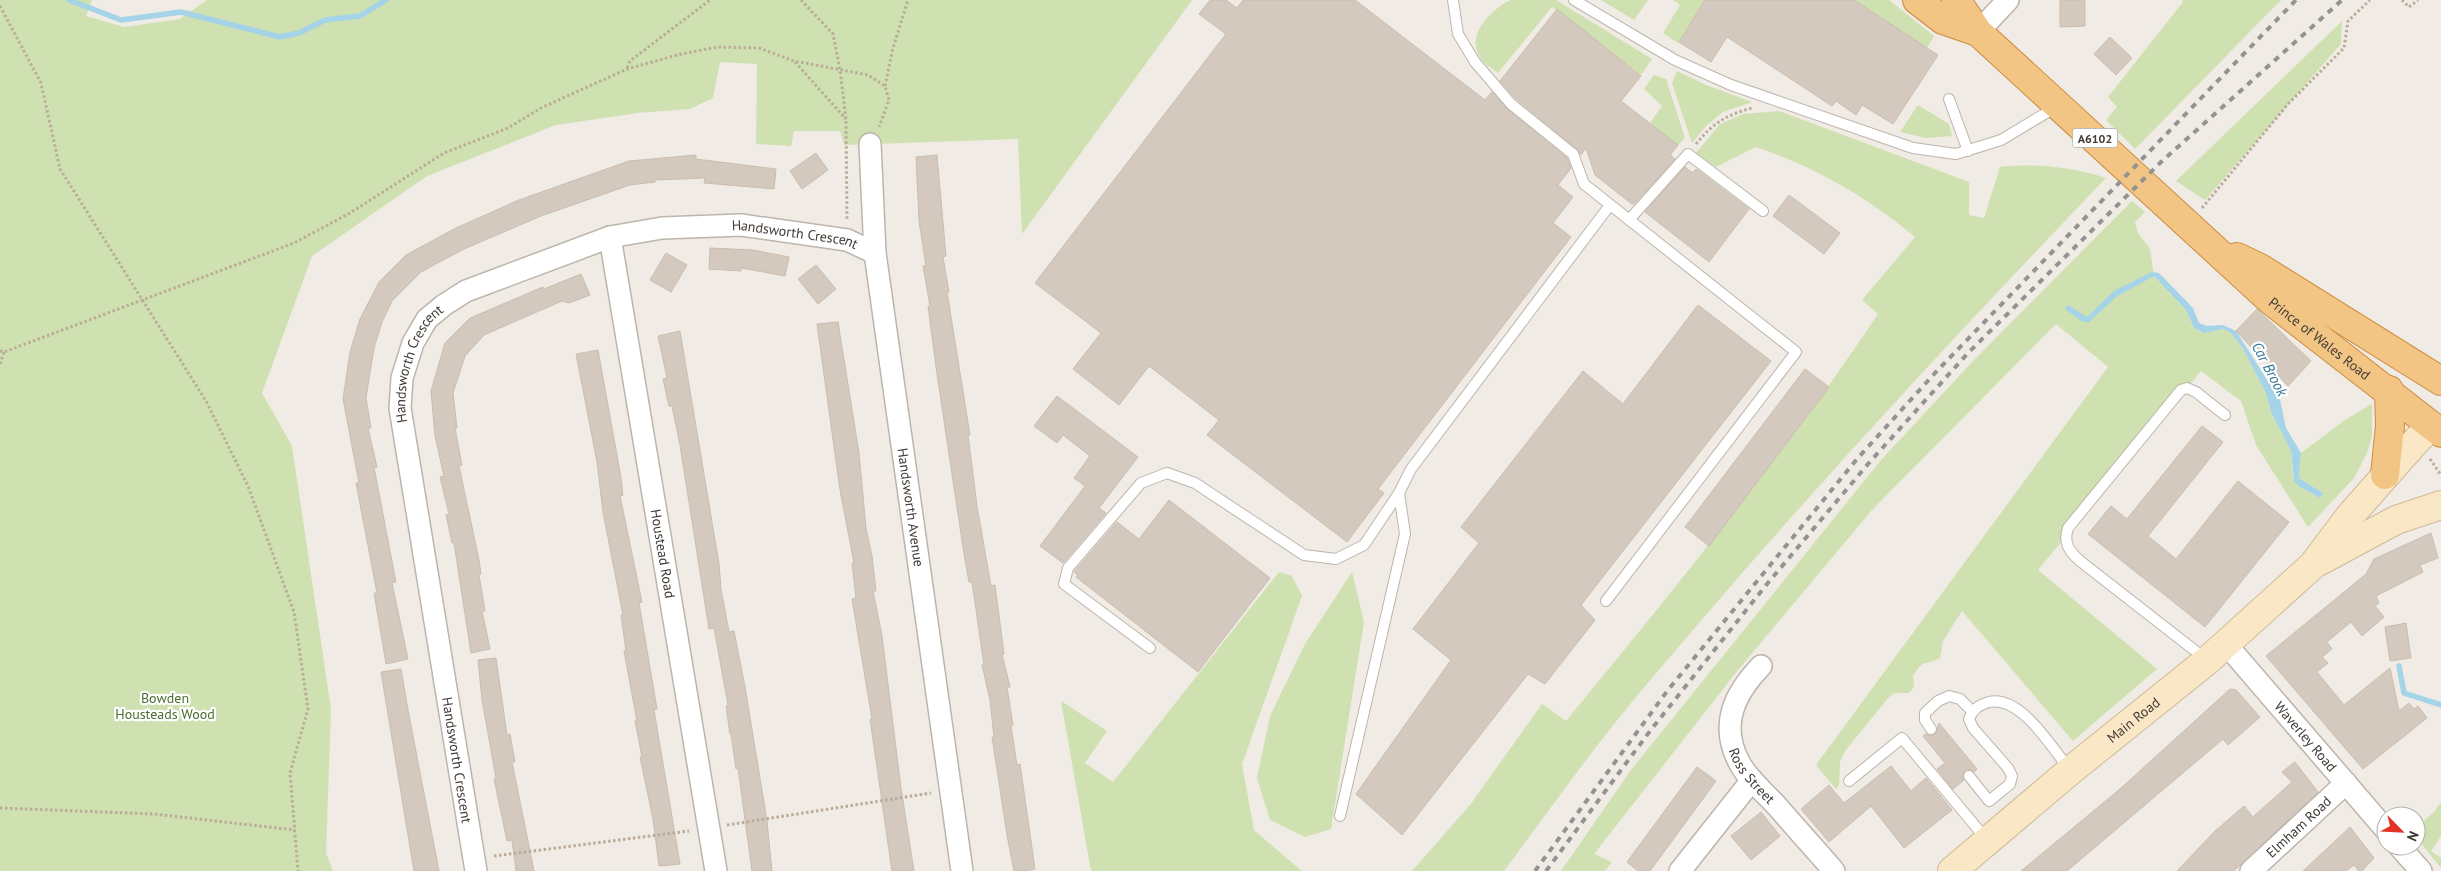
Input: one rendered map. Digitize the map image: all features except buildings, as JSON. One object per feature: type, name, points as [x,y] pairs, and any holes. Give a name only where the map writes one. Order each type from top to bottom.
[{"type":"highway","name":"Prince of Wales Road","points":[[1917,0],[1943,20],[1978,32]]},
{"type":"highway","name":"Prince of Wales Road","points":[[1956,0],[1978,32],[2270,300],[2438,426]]},
{"type":"highway","name":"Prince of Wales Road","points":[[2211,244],[2260,268],[2441,381]]},
{"type":"highway","points":[[2385,475],[2390,426],[2389,390]]},
{"type":"main road","name":"Main Road","points":[[1952,871],[2070,771],[2217,652],[2312,565],[2349,517],[2385,475],[2438,426]]},
{"type":"main road","points":[[2385,475],[2386,488],[2391,498],[2401,506],[2431,508]]},
{"type":"main road","name":"Main Road","points":[[2312,565],[2378,528],[2431,508]]},
{"type":"street","points":[[1978,32],[2008,0]]},
{"type":"street","name":"Handsworth Avenue","points":[[870,144],[875,253],[962,871]]},
{"type":"street","name":"Handsworth Crescent","points":[[476,871],[400,408],[402,378],[412,343],[426,319],[466,291],[610,237],[662,228],[741,225],[847,240],[875,253]]},
{"type":"street","name":"Houstead Road","points":[[610,237],[716,871]]},
{"type":"street","name":"Waverley Road","points":[[2217,652],[2346,784],[2376,818]]},
{"type":"street","name":"Ross Street","points":[[1761,666],[1744,685],[1732,709],[1730,734],[1739,761],[1752,780],[1834,871]]},
{"type":"street","points":[[1680,871],[1752,780]]},
{"type":"street","name":"Elmham Road","points":[[2251,871],[2346,784]]},
{"type":"street","points":[[2408,856],[2421,871]]},
{"type":"lane","points":[[1453,0],[1458,34],[1475,62],[1511,104],[1573,154],[1584,184],[1796,352],[1606,600]]},
{"type":"lane","points":[[1574,0],[1675,60],[1731,85],[1913,148],[1956,154],[2001,140],[2059,105]]},
{"type":"lane","points":[[1950,99],[1968,150]]},
{"type":"lane","points":[[1629,220],[1688,154],[1763,211]]},
{"type":"lane","points":[[1150,648],[1064,584],[1068,568],[1141,483],[1167,473],[1195,483],[1304,555],[1336,558],[1364,544],[1399,493],[1411,469],[1610,205]]},
{"type":"lane","points":[[2217,652],[2080,561],[2068,548],[2066,536],[2068,528],[2181,390],[2186,388],[2191,390],[2224,416]]},
{"type":"lane","points":[[1340,816],[1405,534],[1399,493]]},
{"type":"lane","points":[[1932,729],[1925,720],[1925,713],[1938,701],[1949,696],[1960,699],[1972,711]]},
{"type":"lane","points":[[1969,776],[1989,802],[2010,784],[2012,776],[2008,768],[1973,728],[1969,719],[1972,711],[1982,704],[1996,701],[2009,704],[2024,714],[2070,771]]},
{"type":"lane","points":[[1849,781],[1902,738],[1987,841]]},
{"type":"path","points":[[627,69],[630,61],[710,0]]},
{"type":"path","points":[[801,0],[832,34],[840,70],[846,119],[847,240]]},
{"type":"path","points":[[870,144],[889,100],[885,86],[893,48],[908,0]]},
{"type":"path","points":[[2188,225],[2288,104],[2344,48],[2348,21],[2370,0]]},
{"type":"path","points":[[2402,0],[2409,8],[2418,0]]},
{"type":"path","points":[[0,6],[41,83],[60,169],[206,401],[248,486],[294,612],[308,709],[290,772],[298,871]]},
{"type":"path","points":[[0,364],[2,352],[294,243],[350,213],[444,153],[508,128],[541,108],[627,69],[677,55],[717,47],[759,48],[794,61],[868,75],[885,86]]},
{"type":"path","points":[[794,61],[846,119]]},
{"type":"path","points":[[1688,154],[1709,128],[1731,113],[1754,107]]},
{"type":"path","points":[[0,808],[154,814],[295,830]]},
{"type":"green space","name":"Bowden Housteads Wood","points":[[0,0],[92,0],[86,16],[124,27],[180,19],[207,0],[1192,0],[1022,234],[1018,139],[844,145],[840,131],[794,131],[791,146],[756,144],[757,64],[720,62],[713,98],[690,109],[638,113],[556,125],[427,176],[312,256],[262,393],[292,446],[331,709],[326,853],[333,871],[0,871]]},
{"type":"green space","points":[[1511,0],[1556,0],[1652,59],[1641,75],[1552,7],[1498,73],[1482,60],[1477,51],[1476,42],[1478,33],[1488,17],[1503,4]]},
{"type":"green space","points":[[1601,0],[1648,0],[1634,20]]},
{"type":"green space","points":[[1673,0],[1705,0],[1678,43],[1663,33],[1680,5]]},
{"type":"green space","points":[[1854,0],[1889,0],[1934,36],[1927,48]]},
{"type":"green space","points":[[2182,0],[2281,0],[2135,149],[2106,120],[2117,107],[2108,97],[2183,2]]},
{"type":"green space","points":[[2342,21],[2341,44],[2205,200],[2176,181]]},
{"type":"green space","points":[[1677,71],[1706,85],[1752,102],[1723,112],[1706,126],[1692,143],[1672,83]]},
{"type":"green space","points":[[1654,75],[1666,79],[1685,138],[1678,145],[1650,123],[1662,106],[1644,89]]},
{"type":"green space","points":[[1918,105],[1949,124],[1952,136],[1926,138],[1900,132]]},
{"type":"green space","points":[[1779,111],[1969,182],[1969,215],[1984,218],[2000,167],[2027,165],[2053,167],[2080,171],[2106,178],[1984,306],[1805,501],[1689,634],[1615,722],[1504,871],[1412,871],[1470,805],[1542,704],[1566,721],[1727,522],[1842,367],[1878,314],[1862,300],[1915,237],[1879,209],[1840,184],[1777,155],[1756,147],[1716,167],[1696,153],[1720,124],[1743,114]]},
{"type":"green space","points":[[2132,201],[2145,212],[2135,222],[2138,233],[2150,249],[2154,276],[2186,310],[2194,328],[2204,333],[2223,329],[2230,332],[2242,347],[2266,393],[2271,412],[2291,451],[2293,478],[2300,487],[2320,498],[2323,493],[2299,478],[2301,453],[2345,420],[2372,404],[2372,436],[2367,453],[2354,478],[2308,527],[2256,445],[2241,401],[2201,371],[2038,570],[2157,669],[2073,741],[1962,611],[1943,641],[1940,658],[1920,666],[1913,676],[1914,687],[1909,693],[1895,693],[1889,697],[1845,751],[1840,762],[1839,786],[1836,789],[1816,765],[2108,367],[2056,324],[1872,510],[1738,670],[1594,854],[1612,862],[1605,871],[1561,871],[1631,770],[1881,460],[1974,360]]},
{"type":"green space","points":[[1279,572],[1292,576],[1302,596],[1242,764],[1254,830],[1302,871],[1091,871],[1061,701],[1107,731],[1085,763],[1113,782]]},
{"type":"green space","points":[[1352,572],[1364,622],[1331,829],[1305,837],[1270,820],[1257,778],[1270,716],[1305,644]]},
{"type":"green space","points":[[2441,802],[2441,836],[2431,851],[2441,858],[2441,868],[2426,849],[2426,819]]},
{"type":"water","points":[[2152,272],[2159,273],[2193,308],[2199,323],[2207,326],[2223,325],[2236,331],[2280,400],[2286,428],[2301,453],[2299,478],[2323,493],[2320,498],[2300,487],[2294,481],[2291,451],[2271,412],[2266,393],[2242,347],[2230,332],[2223,329],[2204,333],[2194,328],[2186,310],[2154,276],[2116,297],[2089,322],[2083,322],[2065,309],[2068,305],[2087,317],[2114,291]]},
{"type":"waterway","name":"Car Brook","points":[[69,0],[121,20],[181,12],[280,37],[299,33],[325,20],[360,16],[386,0]]},
{"type":"waterway","name":"Car Brook","points":[[2399,666],[2404,693],[2441,705]]},
{"type":"railway","points":[[1535,871],[1668,690],[1857,459],[1935,373],[2296,0]]},
{"type":"railway","points":[[1546,871],[1650,731],[1767,584],[1868,464],[1968,353],[2161,162],[2342,0]]}]
